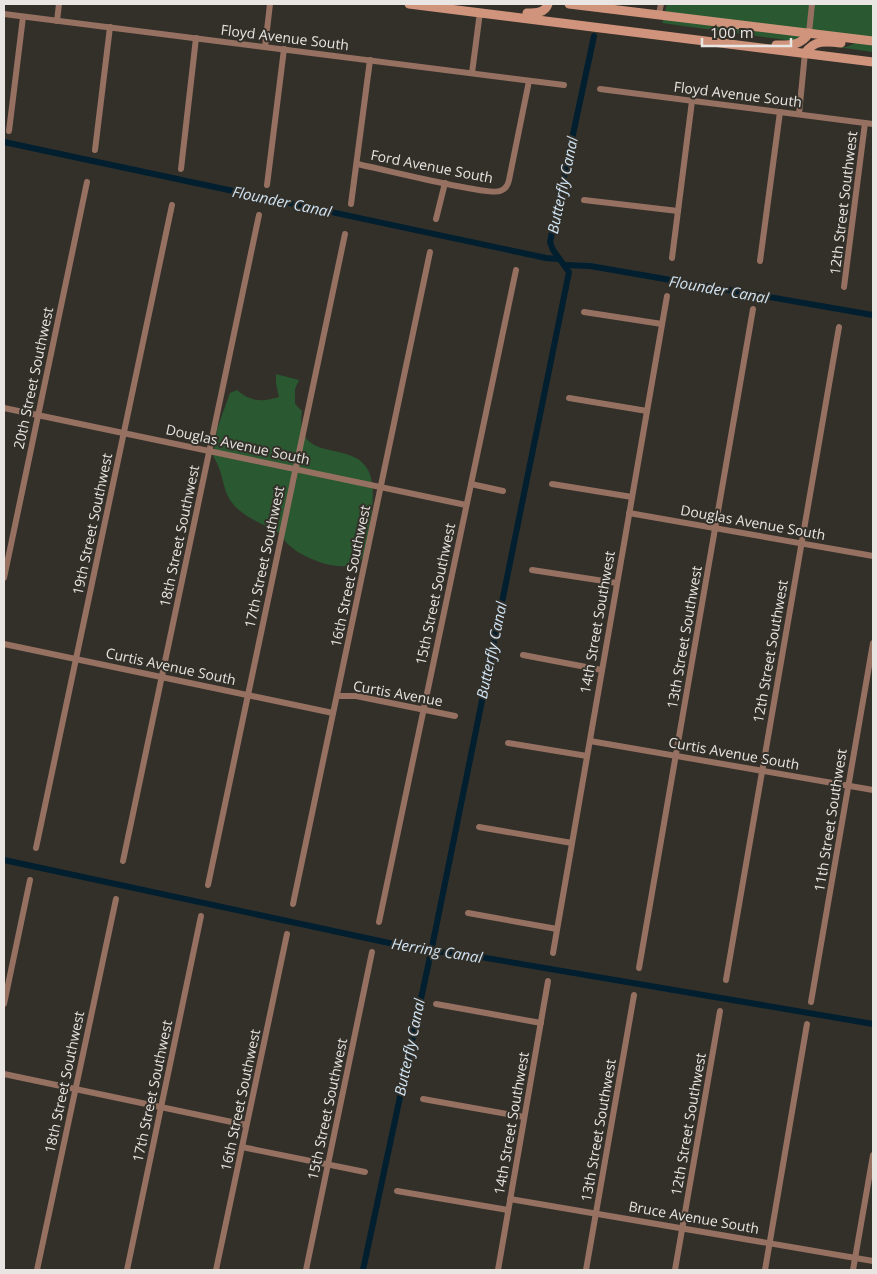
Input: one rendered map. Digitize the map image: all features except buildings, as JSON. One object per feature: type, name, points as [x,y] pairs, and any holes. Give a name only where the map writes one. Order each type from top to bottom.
[{"type":"main road","points":[[409,4],[873,62]]},
{"type":"main road","points":[[448,8],[463,4],[536,13],[546,9],[548,4]]},
{"type":"main road","points":[[569,4],[873,41]]},
{"type":"main road","points":[[761,48],[767,44],[794,45],[805,39],[809,33]]},
{"type":"main road","points":[[805,53],[815,43],[845,43],[857,39]]},
{"type":"street","points":[[57,21],[59,4]]},
{"type":"street","points":[[265,47],[270,4]]},
{"type":"street","points":[[659,14],[661,4]]},
{"type":"street","points":[[809,33],[812,4]]},
{"type":"street","points":[[472,73],[480,12]]},
{"type":"street","name":"Floyd Avenue South","points":[[4,14],[564,86]]},
{"type":"street","points":[[9,131],[23,17]]},
{"type":"street","points":[[95,150],[110,27]]},
{"type":"street","points":[[181,169],[196,38]]},
{"type":"street","points":[[267,185],[284,49]]},
{"type":"street","points":[[799,114],[805,53]]},
{"type":"street","points":[[351,204],[370,60]]},
{"type":"street","name":"Ford Avenue South","points":[[357,164],[445,183],[495,192],[502,191],[507,186],[509,180],[529,80]]},
{"type":"street","name":"Floyd Avenue South","points":[[600,89],[873,124]]},
{"type":"street","points":[[672,258],[692,101]]},
{"type":"street","points":[[760,261],[780,112]]},
{"type":"street","name":"12th Street Southwest","points":[[844,287],[866,123]]},
{"type":"street","name":"20th Street Southwest","points":[[4,578],[87,182]]},
{"type":"street","points":[[436,219],[445,183]]},
{"type":"street","points":[[584,200],[678,211]]},
{"type":"street","name":"19th Street Southwest","points":[[36,848],[172,205]]},
{"type":"street","name":"18th Street Southwest","points":[[124,861],[259,215]]},
{"type":"street","name":"17th Street Southwest","points":[[208,885],[345,234]]},
{"type":"street","name":"16th Street Southwest","points":[[294,904],[430,252]]},
{"type":"street","name":"15th Street Southwest","points":[[379,922],[516,270]]},
{"type":"street","name":"14th Street Southwest","points":[[553,953],[667,296]]},
{"type":"street","name":"13th Street Southwest","points":[[639,968],[753,309]]},
{"type":"street","points":[[584,312],[662,324]]},
{"type":"street","name":"12th Street Southwest","points":[[726,980],[839,327]]},
{"type":"street","points":[[569,398],[647,411]]},
{"type":"street","name":"Douglas Avenue South","points":[[4,408],[466,505]]},
{"type":"street","points":[[471,484],[503,491]]},
{"type":"street","points":[[552,484],[632,498]]},
{"type":"street","name":"Douglas Avenue South","points":[[629,513],[873,556]]},
{"type":"street","points":[[532,570],[617,583]]},
{"type":"street","name":"11th Street Southwest","points":[[811,1002],[873,643]]},
{"type":"street","name":"Curtis Avenue South","points":[[4,644],[333,713]]},
{"type":"street","points":[[523,656],[602,670]]},
{"type":"street","name":"Curtis Avenue","points":[[337,696],[356,696],[455,716]]},
{"type":"street","name":"Curtis Avenue South","points":[[590,741],[873,790]]},
{"type":"street","points":[[508,742],[587,756]]},
{"type":"street","points":[[479,827],[572,843]]},
{"type":"street","points":[[4,1004],[30,880]]},
{"type":"street","name":"18th Street Southwest","points":[[37,1270],[116,899]]},
{"type":"street","points":[[468,913],[557,929]]},
{"type":"street","name":"17th Street Southwest","points":[[127,1270],[201,916]]},
{"type":"street","name":"16th Street Southwest","points":[[216,1270],[287,934]]},
{"type":"street","name":"15th Street Southwest","points":[[306,1270],[372,952]]},
{"type":"street","name":"14th Street Southwest","points":[[498,1270],[548,981]]},
{"type":"street","name":"13th Street Southwest","points":[[586,1270],[634,995]]},
{"type":"street","points":[[436,1004],[541,1023]]},
{"type":"street","name":"12th Street Southwest","points":[[675,1270],[720,1011]]},
{"type":"street","points":[[765,1270],[807,1024]]},
{"type":"street","points":[[4,1074],[246,1125]]},
{"type":"street","points":[[423,1099],[524,1117]]},
{"type":"street","points":[[242,1147],[365,1172]]},
{"type":"street","points":[[853,1270],[873,1155]]},
{"type":"street","points":[[397,1192],[508,1210]]},
{"type":"street","name":"Bruce Avenue South","points":[[510,1199],[873,1261]]},
{"type":"green space","points":[[667,4],[873,4],[873,38],[665,12]]},
{"type":"green space","points":[[664,18],[803,35],[794,41],[662,23]]},
{"type":"green space","points":[[858,42],[873,44],[873,52],[823,45],[846,47]]},
{"type":"green space","points":[[276,374],[299,380],[295,389],[295,404],[302,411],[302,428],[307,439],[316,446],[351,456],[361,462],[369,472],[373,493],[365,552],[358,562],[349,566],[327,564],[305,556],[289,545],[276,531],[253,520],[239,510],[228,497],[219,468],[213,456],[217,429],[230,393],[237,390],[247,397],[257,400],[279,397]]},
{"type":"waterway","name":"Butterfly Canal","points":[[363,1270],[431,952],[569,272],[553,250],[550,242],[594,36]]},
{"type":"waterway","name":"Flounder Canal","points":[[4,142],[546,258],[559,259]]},
{"type":"waterway","name":"Flounder Canal","points":[[564,265],[590,266],[873,315]]},
{"type":"waterway","name":"Herring Canal","points":[[4,860],[431,952],[451,952],[873,1024]]}]
